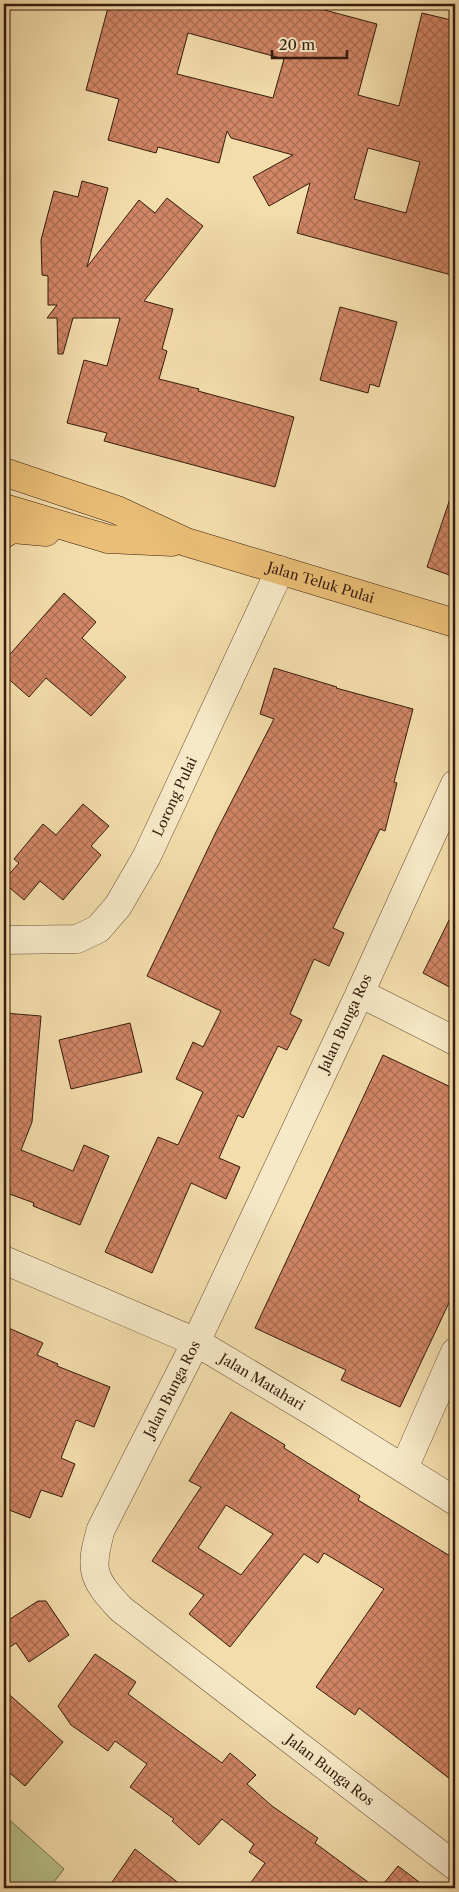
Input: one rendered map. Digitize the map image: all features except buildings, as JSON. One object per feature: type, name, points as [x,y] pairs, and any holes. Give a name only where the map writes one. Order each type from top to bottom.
[{"type":"main road","name":"Jalan Teluk Pulai","points":[[4,472],[117,510],[186,542],[455,623]]},
{"type":"main road","name":"Jalan Teluk Pulai","points":[[4,508],[108,539],[186,542]]},
{"type":"main road","points":[[4,534],[12,529],[108,539]]},
{"type":"street","name":"Lorong Pulai","points":[[4,940],[77,938],[98,929],[118,906],[147,856],[280,570]]},
{"type":"street","name":"Jalan Bunga Ros","points":[[455,784],[360,993],[196,1342],[101,1529],[94,1553],[94,1570],[102,1589],[121,1609],[455,1866]]},
{"type":"street","points":[[360,993],[455,1040]]},
{"type":"street","name":"Jalan Matahari","points":[[4,1260],[196,1342],[455,1500]]},
{"type":"street","points":[[404,1468],[455,1352]]},
{"type":"green space","points":[[4,1815],[64,1869],[49,1888],[4,1888]]}]
